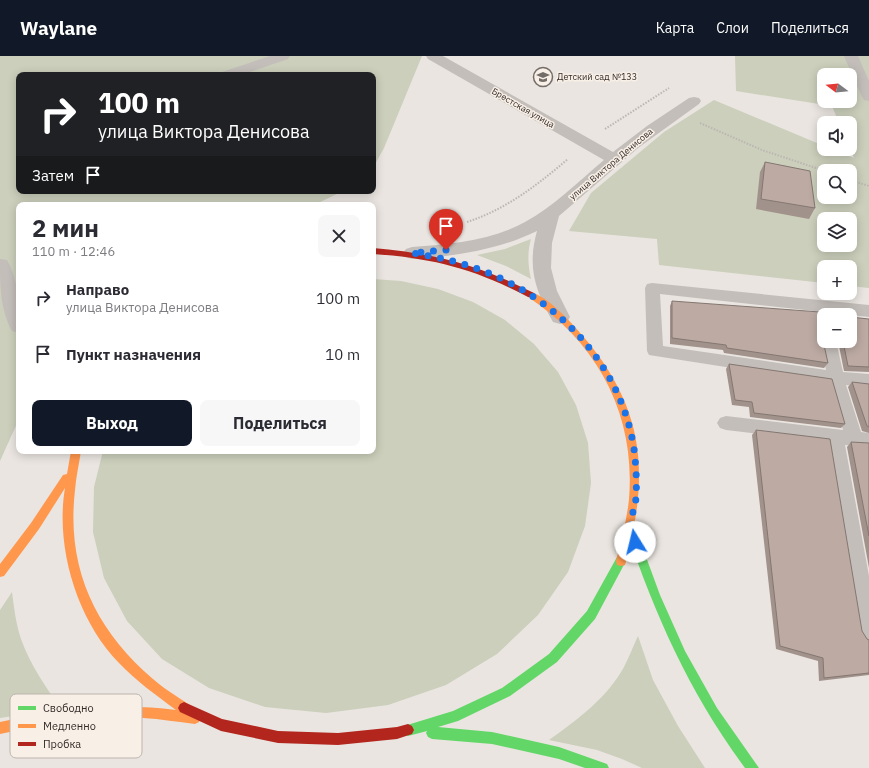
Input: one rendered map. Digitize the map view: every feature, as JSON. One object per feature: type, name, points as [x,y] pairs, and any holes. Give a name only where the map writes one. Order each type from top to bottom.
[{"type":"main road","points":[[70,470],[66,518],[68,551],[77,584],[91,616],[110,646],[136,674],[168,699],[204,719],[245,734],[281,741],[333,746],[379,742],[424,732],[467,717],[506,696],[540,671],[565,647],[595,612],[610,586],[626,547],[631,530],[636,498],[636,466],[632,436],[624,408],[612,382],[598,358],[580,336],[539,300],[491,274],[459,263],[412,253],[376,250]]},
{"type":"main road","points":[[0,572],[54,500],[70,470],[75,454]]},
{"type":"main road","points":[[631,530],[647,579],[687,669],[702,697],[753,768]]},
{"type":"main road","points":[[142,712],[204,719]]},
{"type":"main road","points":[[0,728],[10,726]]},
{"type":"main road","points":[[424,732],[492,738],[559,753],[603,768]]},
{"type":"street","points":[[236,72],[283,56]]},
{"type":"street","name":"Брестская улица","points":[[433,56],[614,159]]},
{"type":"street","points":[[851,56],[869,97]]},
{"type":"street","name":"улица Виктора Денисова","points":[[412,253],[480,245],[528,228],[551,215],[614,159],[694,101]]},
{"type":"street","name":"улица Виктора Денисова","points":[[551,215],[543,235],[540,259],[541,271],[546,289],[560,317]]},
{"type":"street","points":[[0,265],[16,316]]},
{"type":"lane","points":[[817,313],[652,288],[655,351],[836,378],[869,380]]},
{"type":"lane","points":[[857,312],[869,311]]},
{"type":"lane","points":[[830,348],[836,378],[862,440]]},
{"type":"lane","points":[[726,423],[862,440]]},
{"type":"lane","points":[[835,436],[869,634]]},
{"type":"path","points":[[463,223],[484,218],[518,200],[614,122],[668,88]]},
{"type":"path","points":[[676,113],[762,150],[817,168]]},
{"type":"path","points":[[857,182],[869,186]]},
{"type":"green space","points":[[0,56],[422,56],[384,148],[376,163],[376,72],[16,72],[16,194],[337,194],[320,202],[16,202],[16,426],[0,461]]},
{"type":"green space","points":[[735,56],[869,56],[869,288],[857,287],[857,260],[817,260],[817,282],[659,265],[657,239],[569,231],[591,193],[664,132],[714,100],[817,143],[817,156],[849,156],[854,158],[853,156],[857,156],[857,116],[836,116],[833,108],[857,108],[857,68],[817,68],[817,104],[736,91]]},
{"type":"green space","points":[[531,239],[528,259],[531,279],[506,266],[477,255],[505,249]]},
{"type":"green space","points":[[376,279],[401,281],[438,289],[473,302],[505,320],[534,344],[558,372],[576,405],[588,443],[591,483],[585,526],[568,572],[538,615],[497,654],[446,685],[388,705],[326,713],[265,707],[209,688],[162,659],[127,621],[104,578],[93,532],[94,487],[102,454],[376,454]]},
{"type":"green space","points":[[12,592],[14,610],[21,639],[29,658],[51,694],[10,694],[10,717],[0,718],[0,610]]},
{"type":"green space","points":[[638,636],[653,680],[678,726],[705,768],[642,768],[597,750],[549,740],[591,708],[609,689],[624,667]]},
{"type":"building","points":[[765,162],[810,171],[815,208],[761,199]]},
{"type":"building","points":[[672,301],[817,312],[817,348],[825,348],[828,363],[727,348],[726,345],[672,338]]},
{"type":"building","points":[[857,318],[869,319],[869,367],[848,366],[844,348],[857,348]]},
{"type":"building","points":[[729,364],[832,379],[845,424],[754,413],[752,402],[735,400]]},
{"type":"building","points":[[852,382],[869,384],[869,427],[867,426]]},
{"type":"building","points":[[756,430],[830,439],[862,631],[869,640],[869,673],[824,678],[823,658],[780,646]]},
{"type":"building","points":[[851,442],[869,443],[869,536]]},
{"type":"traffic: fast","points":[[631,530],[655,595],[681,655],[713,712],[753,768]]},
{"type":"traffic: fast","points":[[408,730],[454,717],[506,692],[553,658],[591,615],[621,561]]},
{"type":"traffic: fast","points":[[432,733],[492,738],[559,753],[603,768]]},
{"type":"traffic: slow","points":[[531,295],[549,307],[565,322],[596,357],[613,383],[624,411],[632,439],[635,469],[634,499],[629,530],[621,561]]},
{"type":"traffic: slow","points":[[75,454],[69,491],[69,530],[73,566],[84,599],[100,630],[122,659],[150,685],[184,708]]},
{"type":"traffic: slow","points":[[0,572],[35,526],[66,478]]},
{"type":"traffic: slow","points":[[142,712],[195,718]]},
{"type":"traffic: slow","points":[[0,728],[10,726]]},
{"type":"traffic: jam","points":[[376,251],[416,255],[455,263],[492,276],[531,295]]},
{"type":"traffic: jam","points":[[184,708],[221,725],[278,737],[338,739],[397,733],[408,730]]},
{"type":"place","name":"Детский сад №133","points":[[543,77]]},
{"type":"route","points":[[446,250],[412,253],[465,264],[491,274],[515,286],[539,300],[560,317],[580,336],[598,358],[612,382],[624,408],[632,436],[636,466],[636,498],[631,530],[635,542]]}]
